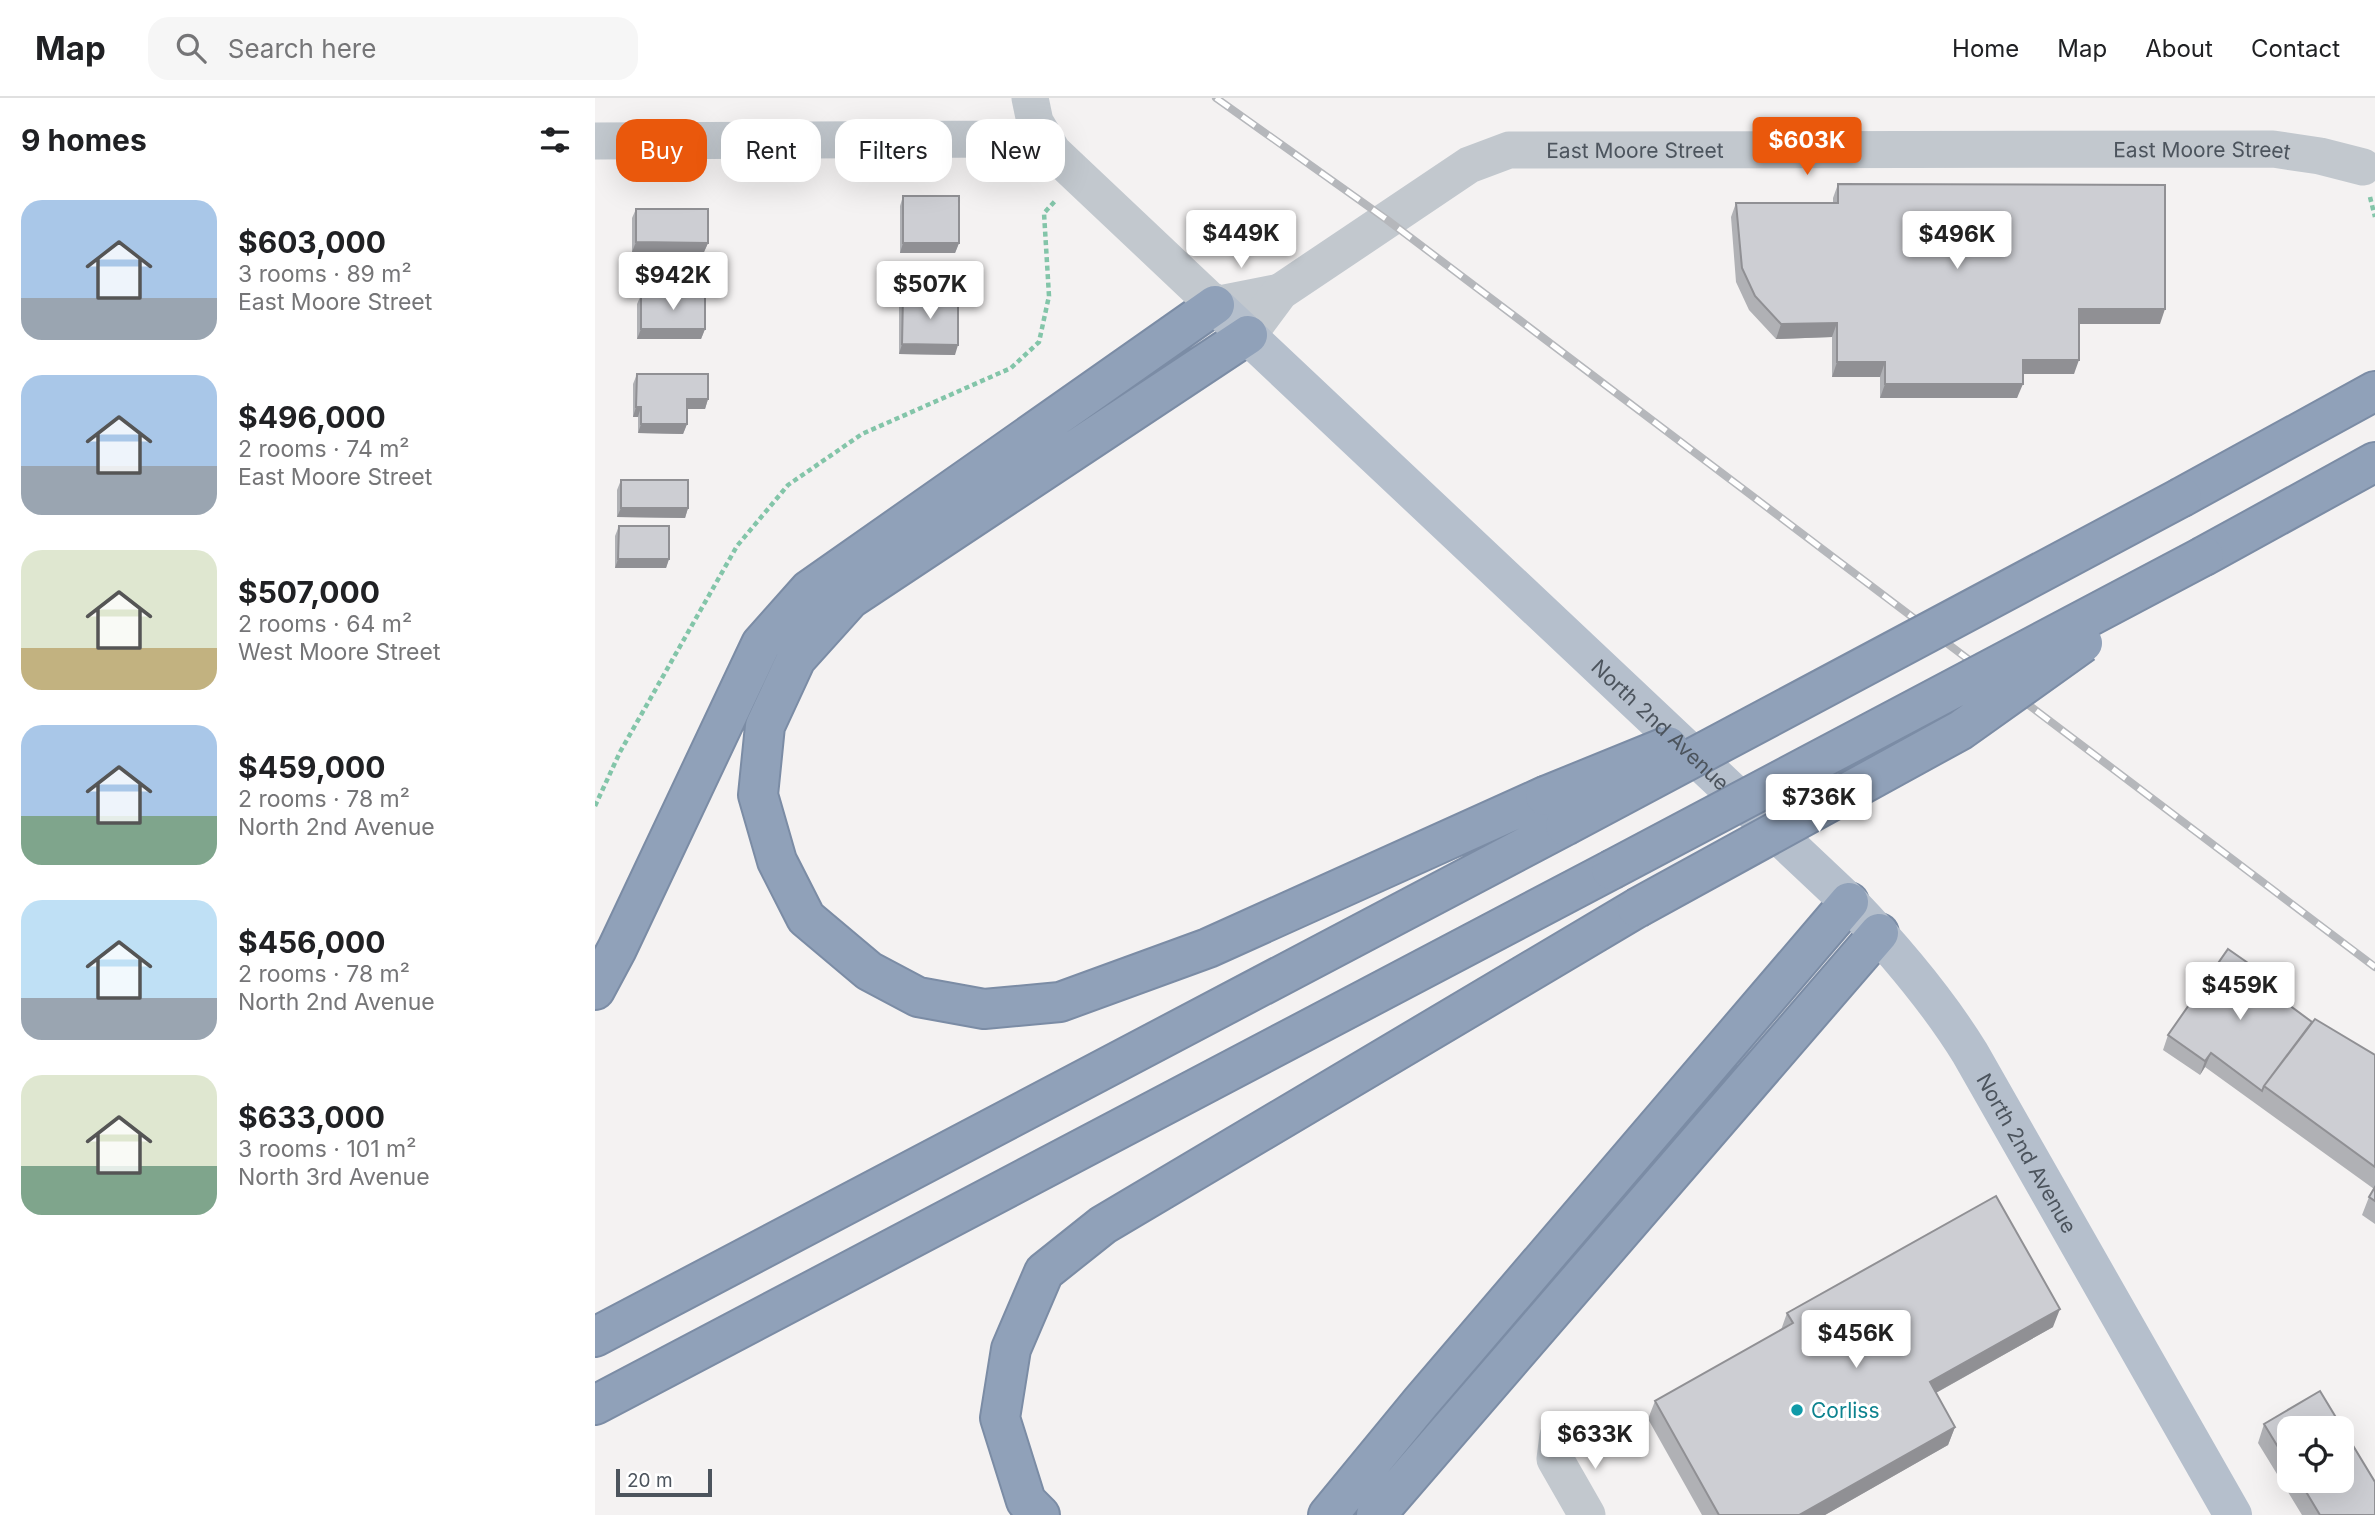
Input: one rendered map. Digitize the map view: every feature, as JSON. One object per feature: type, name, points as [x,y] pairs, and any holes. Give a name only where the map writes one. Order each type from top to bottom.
[{"type":"highway","points":[[595,990],[617,949],[761,644],[809,590],[1215,305]]},
{"type":"highway","points":[[1248,335],[850,599],[796,659],[765,726],[758,795],[777,861],[806,918],[869,971],[918,997],[984,1009],[1060,1002],[1208,948],[1555,811],[1849,674],[2375,391]]},
{"type":"highway","points":[[595,1405],[2204,556],[2375,462]]},
{"type":"highway","points":[[1040,1515],[1026,1502],[1000,1419],[1011,1349],[1044,1272],[1103,1225],[1637,908],[1961,730],[2204,556]]},
{"type":"highway","points":[[595,1337],[1555,811]]},
{"type":"highway","points":[[1328,1515],[1849,902]]},
{"type":"highway","points":[[1376,1515],[1879,933]]},
{"type":"main road","name":"North 2nd Avenue","points":[[1215,305],[1849,902],[1920,981],[1970,1053],[2233,1515]]},
{"type":"street","points":[[1030,98],[1034,119]]},
{"type":"street","points":[[595,141],[966,139]]},
{"type":"street","name":"East Moore Street","points":[[1248,335],[1280,292],[1469,165],[1509,150],[2273,149],[2320,156],[2364,167]]},
{"type":"street","name":"North 2nd Avenue","points":[[1065,164],[1215,305]]},
{"type":"street","name":"East Moore Street","points":[[1215,305],[1280,292]]},
{"type":"street","points":[[1558,1436],[1555,1459],[1587,1515]]},
{"type":"path","points":[[595,806],[620,752],[737,546],[788,485],[862,435],[1011,368],[1039,342],[1049,296],[1044,213],[1078,177]]},
{"type":"building","points":[[1838,184],[2165,185],[2165,309],[2079,309],[2079,360],[2023,360],[2023,384],[1885,384],[1885,362],[1837,362],[1837,323],[1781,324],[1755,296],[1742,268],[1736,203],[1838,203]]},
{"type":"building","points":[[903,196],[959,196],[959,243],[903,243]]},
{"type":"building","points":[[636,209],[708,209],[708,243],[636,242]]},
{"type":"building","points":[[641,295],[705,295],[705,329],[641,329]]},
{"type":"building","points":[[903,297],[958,297],[958,345],[902,344]]},
{"type":"building","points":[[637,374],[708,374],[708,399],[687,399],[687,424],[641,424],[641,407],[636,407]]},
{"type":"building","points":[[621,480],[688,480],[688,508],[621,508]]},
{"type":"building","points":[[619,526],[669,526],[669,559],[618,559]]},
{"type":"building","points":[[2228,949],[2268,977],[2262,985],[2312,1022],[2262,1091],[2211,1053],[2205,1061],[2168,1035]]},
{"type":"building","points":[[2315,1019],[2375,1055],[2375,1167],[2264,1086]]},
{"type":"building","points":[[2375,1187],[2375,1201],[2369,1197]]},
{"type":"building","points":[[1996,1196],[2060,1309],[1930,1382],[1955,1427],[1799,1515],[1719,1515],[1655,1401],[1793,1323],[1787,1313]]},
{"type":"building","points":[[2320,1391],[2335,1416],[2278,1416]]},
{"type":"building","points":[[2277,1416],[2277,1445],[2264,1424]]},
{"type":"building","points":[[2354,1447],[2375,1482],[2375,1515],[2320,1515],[2307,1493],[2354,1493]]},
{"type":"railway","points":[[1216,98],[1386,219],[2375,967]]},
{"type":"place","name":"Corliss","points":[[1797,1410]]}]
